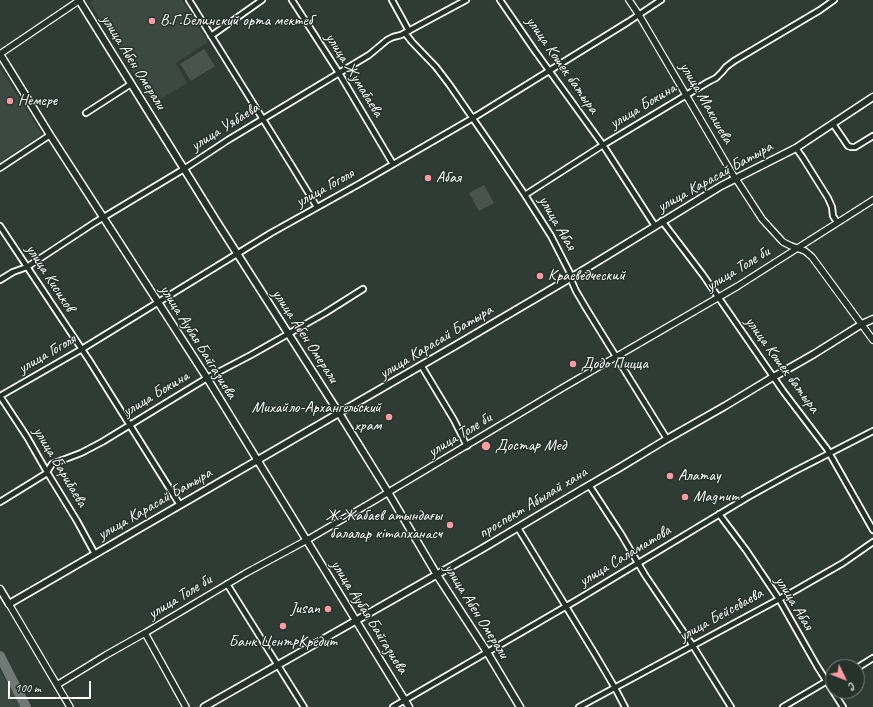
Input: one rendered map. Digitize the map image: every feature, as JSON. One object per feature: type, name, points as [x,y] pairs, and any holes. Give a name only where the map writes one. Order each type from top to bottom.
[{"type":"main road","name":"улица Абен Омерали","points":[[79,0],[339,413],[437,575],[487,652],[520,707]]},
{"type":"main road","name":"улица Аубая Байгазиева","points":[[0,54],[50,135],[207,378],[409,707]]},
{"type":"main road","name":"улица Карасай Батыра","points":[[9,604],[572,277],[662,221],[736,178],[796,148],[873,97]]},
{"type":"main road","name":"проспект Абылай хана","points":[[204,707],[408,590],[437,575],[773,377],[808,358],[862,324],[873,319]]},
{"type":"main road","points":[[0,589],[9,604]]},
{"type":"street","points":[[0,54],[79,0]]},
{"type":"street","points":[[189,0],[233,69],[317,208]]},
{"type":"street","points":[[211,36],[262,0]]},
{"type":"street","name":"улица Жумабаева","points":[[292,0],[339,73],[393,164]]},
{"type":"street","name":"улица Абая","points":[[392,0],[412,42],[445,78],[525,195],[551,236],[572,277],[572,282],[576,291],[615,357],[667,439]]},
{"type":"street","name":"улица Уябаева","points":[[0,280],[13,272],[27,267],[94,223],[184,169],[262,119],[369,56],[387,40],[407,32],[466,0]]},
{"type":"street","name":"улица Кошек батыра","points":[[500,0],[603,145],[655,226]]},
{"type":"street","name":"улица Макашева","points":[[629,0],[733,175],[762,219],[784,242],[805,251],[812,257],[873,340]]},
{"type":"street","name":"улица Гоголя","points":[[0,396],[82,349],[271,233],[473,118],[662,0]]},
{"type":"street","name":"улица Бокина","points":[[525,195],[603,145],[716,78],[726,67],[834,0]]},
{"type":"street","points":[[86,113],[131,84]]},
{"type":"street","points":[[833,124],[848,146],[851,147],[855,147],[873,136]]},
{"type":"street","points":[[0,168],[50,135]]},
{"type":"street","points":[[796,148],[828,198],[832,207],[833,216],[837,222]]},
{"type":"street","name":"улица Толе би","points":[[57,685],[227,584],[307,540],[615,357],[738,286],[873,200]]},
{"type":"street","name":"улица Кошек батыра","points":[[662,221],[703,275],[773,377],[829,453],[873,530]]},
{"type":"street","name":"улица Кисиков","points":[[0,226],[82,349],[180,505]]},
{"type":"street","name":"улица Бокина","points":[[0,502],[47,473],[52,464],[81,453],[102,442],[207,378],[325,313],[363,289]]},
{"type":"street","points":[[421,365],[454,420],[467,446]]},
{"type":"street","name":"улица Барибаева","points":[[0,396],[27,437],[95,554]]},
{"type":"street","name":"улица Саламатова","points":[[393,707],[565,607],[769,485],[873,431]]},
{"type":"street","points":[[589,485],[731,707]]},
{"type":"street","name":"улица Абая","points":[[719,514],[746,550],[779,599],[817,666],[825,677]]},
{"type":"street","points":[[518,528],[625,707]]},
{"type":"street","name":"улица Бейсебаева","points":[[579,707],[779,599],[843,563],[873,542]]},
{"type":"street","points":[[227,584],[304,707]]},
{"type":"street","points":[[9,604],[70,707]]},
{"type":"street","points":[[145,633],[186,707]]},
{"type":"street","points":[[783,707],[825,684]]},
{"type":"shaded area","points":[[94,0],[182,0],[208,42],[176,63],[187,83],[153,104],[90,3]]},
{"type":"shaded area","points":[[204,49],[215,66],[191,81],[180,64]]},
{"type":"shaded area","name":"Немере","points":[[0,68],[42,134],[0,162]]},
{"type":"shaded area","points":[[484,185],[494,203],[479,211],[469,193]]},
{"type":"shaded area","points":[[0,671],[21,707],[0,707]]},
{"type":"waterway","points":[[0,656],[26,707]]},
{"type":"place","name":"В.Г.Белинский орта мектеб","points":[[152,21]]},
{"type":"place","name":"Немере","points":[[10,101]]},
{"type":"place","name":"Абая","points":[[428,178]]},
{"type":"place","name":"Краеведческий","points":[[540,276]]},
{"type":"place","name":"Додо Пицца","points":[[573,364]]},
{"type":"place","name":"Михайло-Архангельский храм","points":[[389,417]]},
{"type":"place","name":"Достар Мед","points":[[486,446]]},
{"type":"place","name":"Алатау","points":[[670,476]]},
{"type":"place","name":"Magnum","points":[[685,497]]},
{"type":"place","name":"Ж.Жабаев атындағы балалар кітапханасч","points":[[450,525]]},
{"type":"place","name":"Jusan","points":[[328,609]]},
{"type":"place","name":"Банк ЦентрКредит","points":[[283,626]]}]
